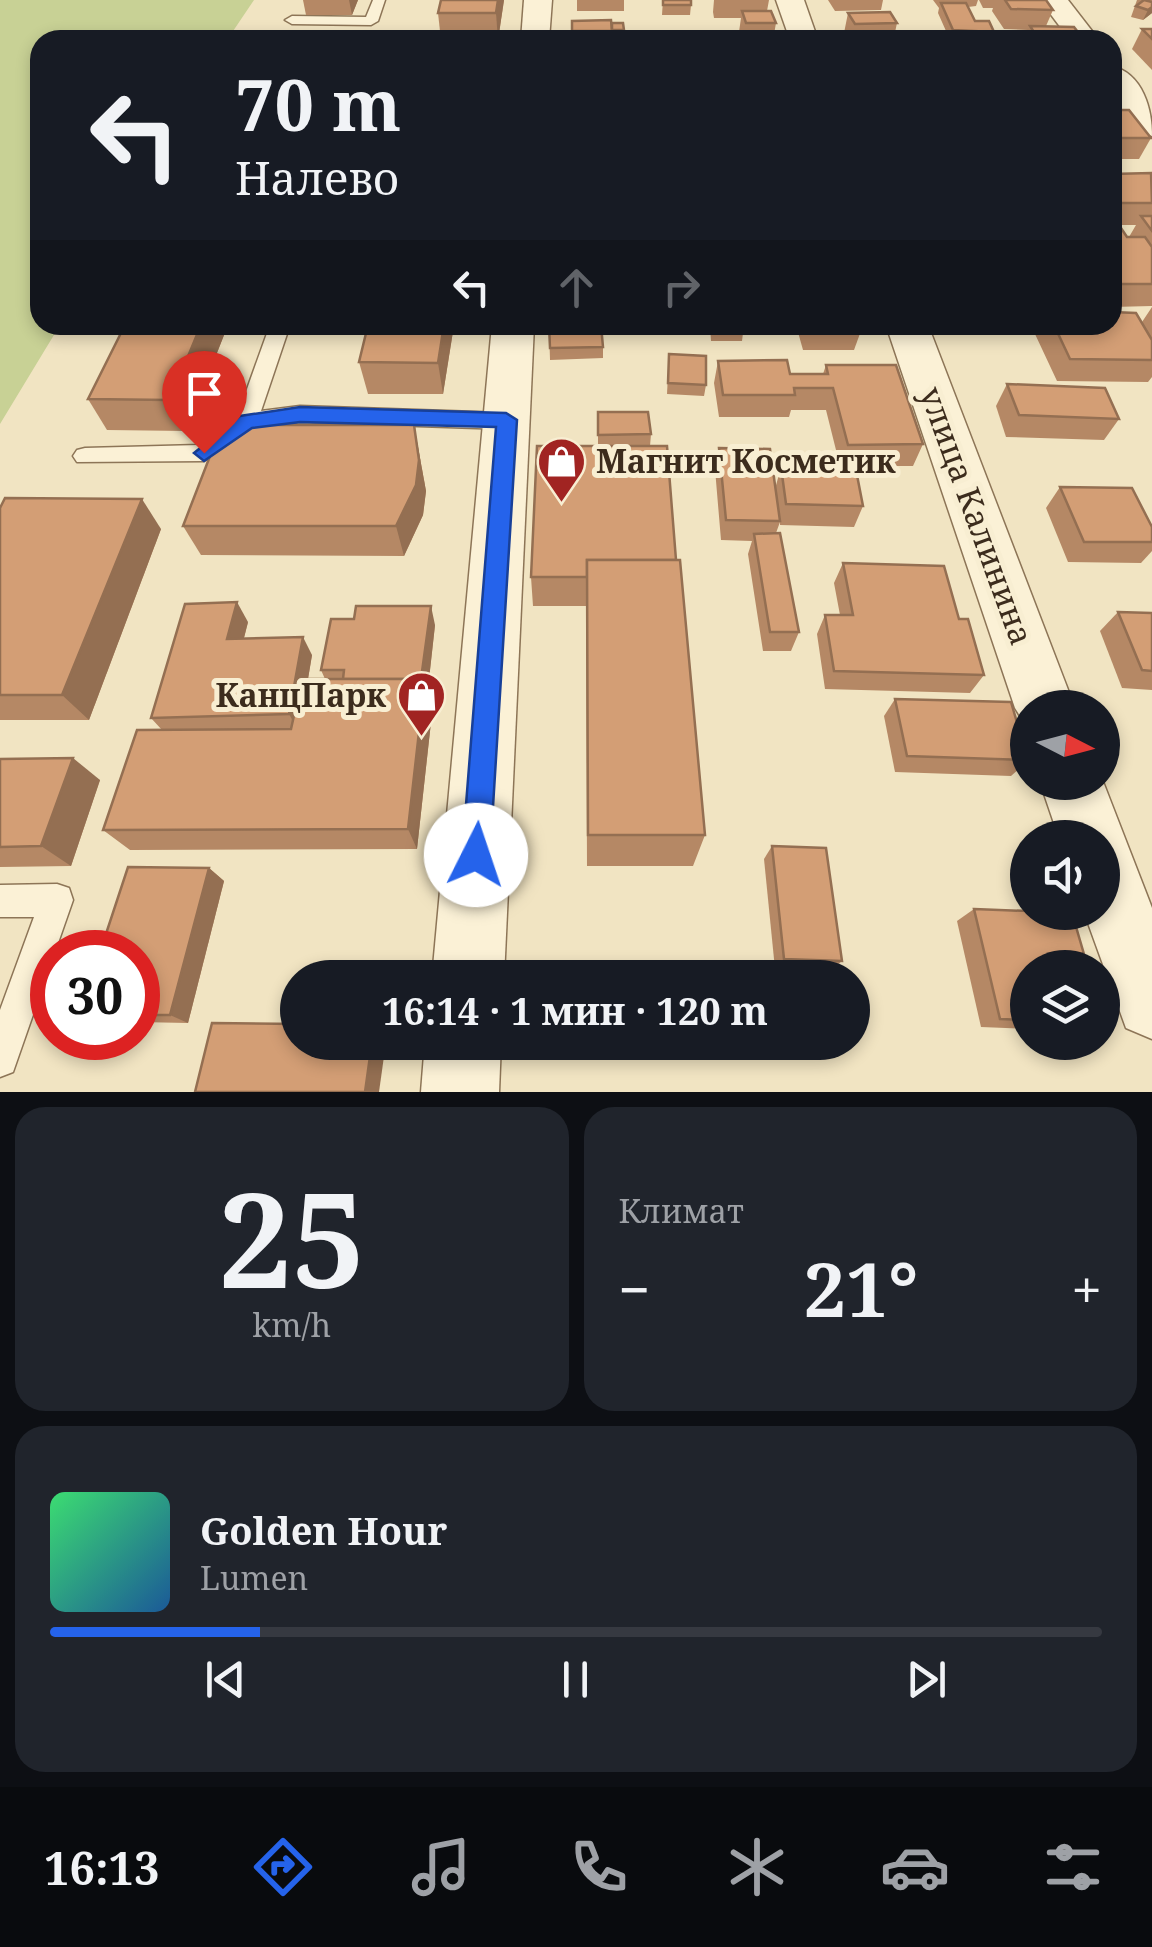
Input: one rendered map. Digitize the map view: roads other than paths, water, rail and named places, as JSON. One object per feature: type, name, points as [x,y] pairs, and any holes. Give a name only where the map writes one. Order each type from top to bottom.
[{"type":"street","points":[[536,30],[538,0]]},
{"type":"street","points":[[790,0],[800,30]]},
{"type":"street","points":[[1054,0],[1077,30]]},
{"type":"street","points":[[1122,88],[1152,126]]},
{"type":"street","points":[[469,960],[512,335]]},
{"type":"street","name":"улица Калинина","points":[[910,335],[1038,690]]},
{"type":"street","points":[[1120,907],[1146,967]]},
{"type":"street","points":[[460,1092],[462,1060]]},
{"type":"lane","points":[[368,30],[379,0]]},
{"type":"lane","points":[[292,20],[371,21]]},
{"type":"lane","points":[[247,422],[277,335]]},
{"type":"lane","points":[[85,456],[204,453],[247,422],[300,414],[506,420]]},
{"type":"lane","points":[[0,901],[57,900],[0,1059]]},
{"type":"place","name":"Магнит Косметик","points":[[561,504]]},
{"type":"place","name":"КанцПарк","points":[[421,738]]}]
